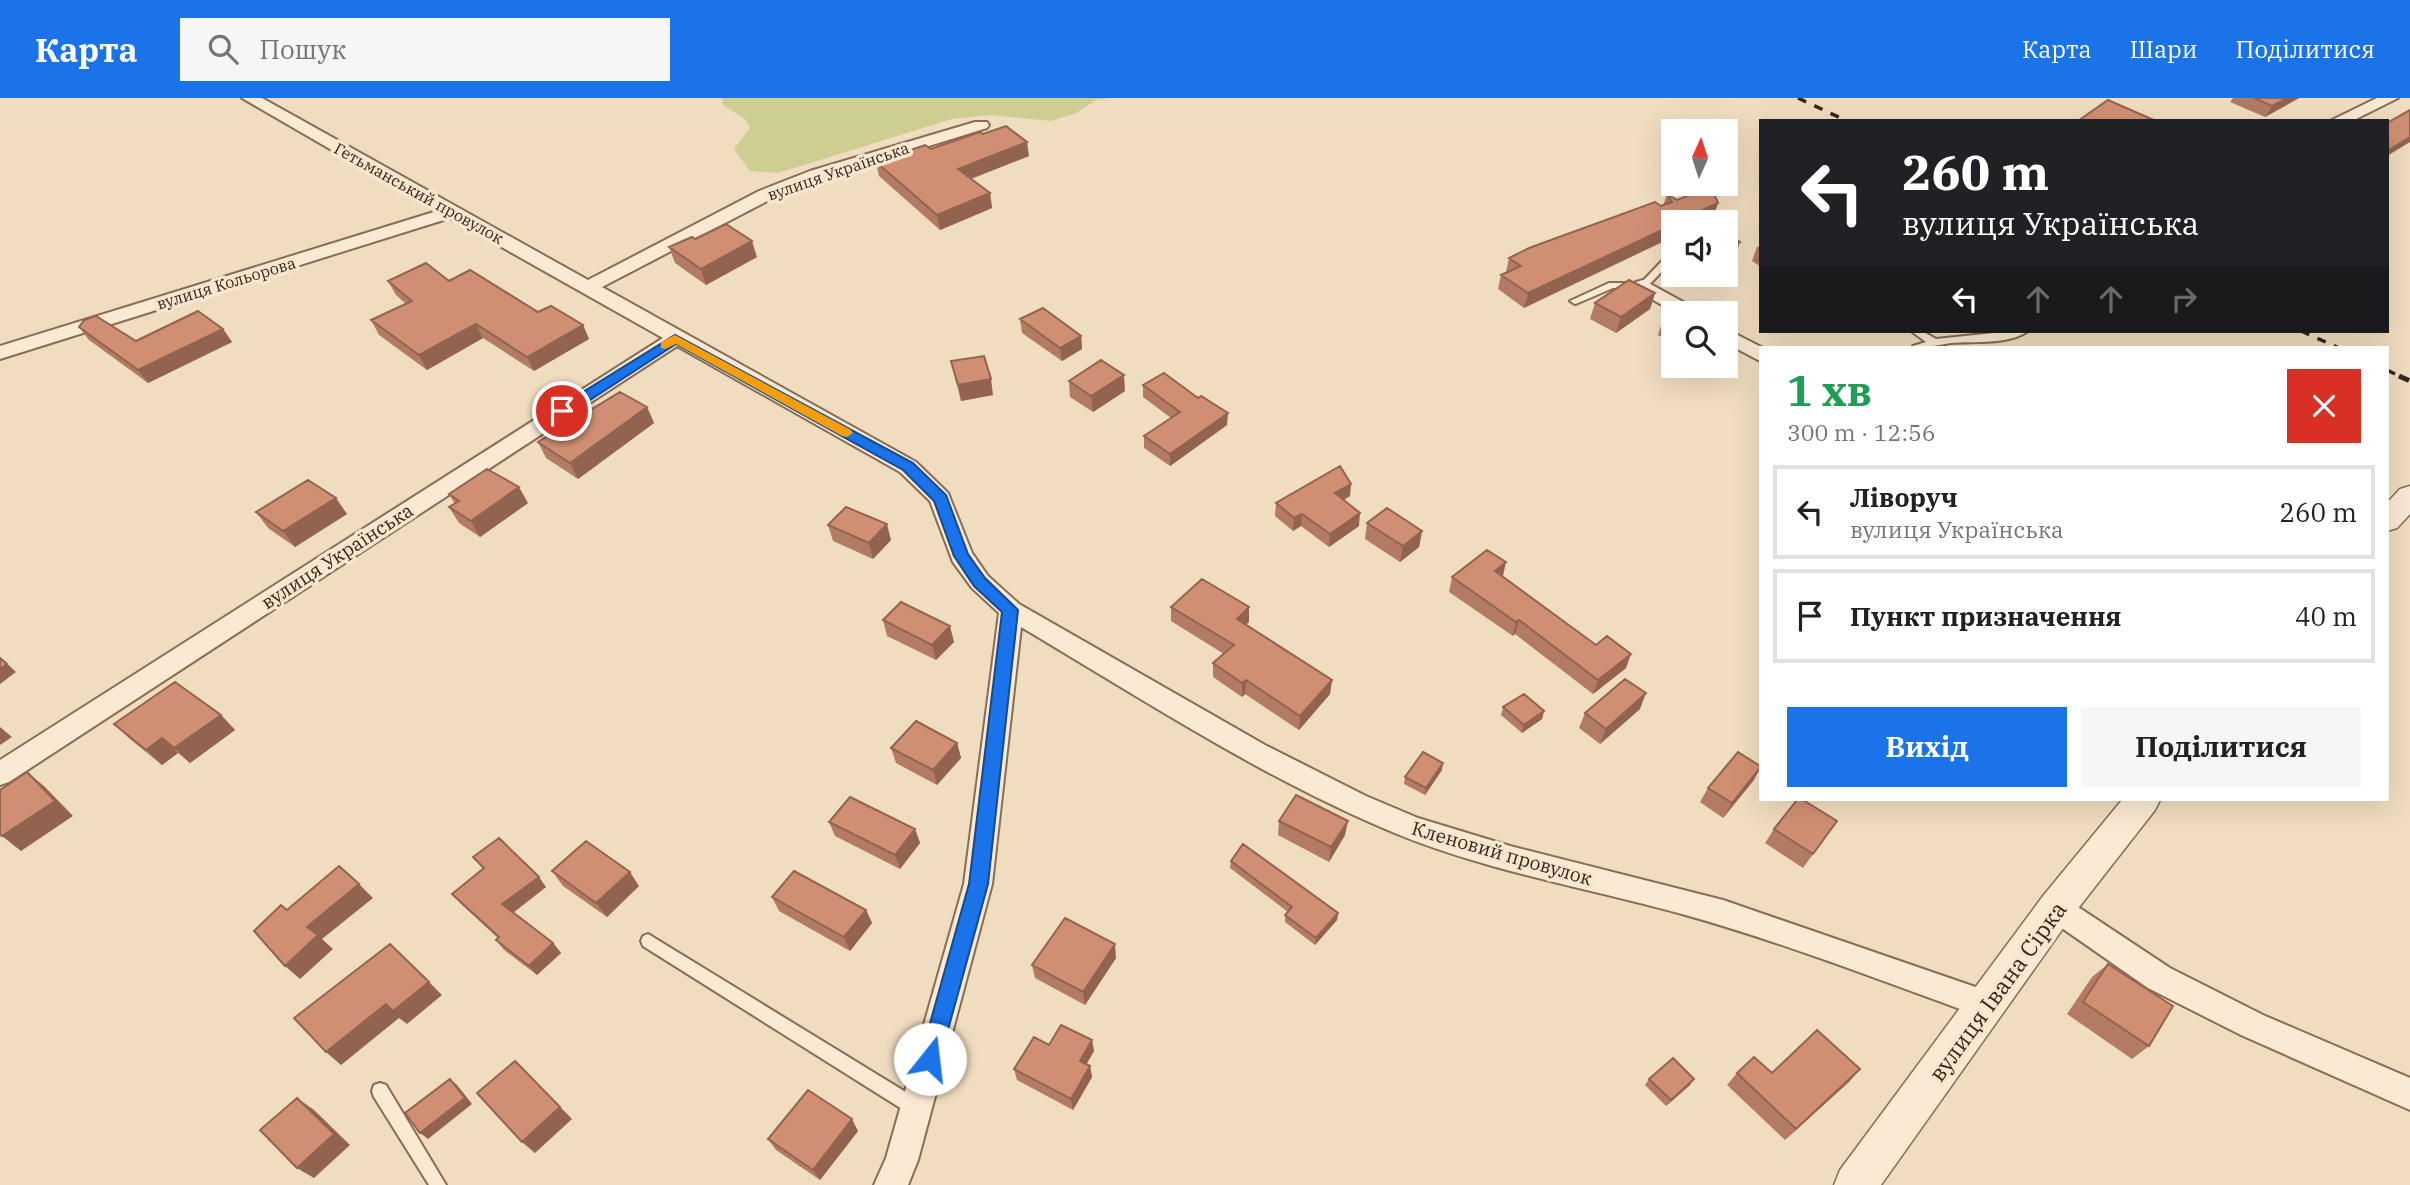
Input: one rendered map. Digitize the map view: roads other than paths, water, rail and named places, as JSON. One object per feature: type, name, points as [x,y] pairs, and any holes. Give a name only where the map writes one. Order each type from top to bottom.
[{"type":"street","name":"Гетьманський провулок","points":[[250,98],[588,287],[675,339]]},
{"type":"street","points":[[2343,119],[2390,98]]},
{"type":"street","name":"вулиця Українська","points":[[588,287],[765,195],[816,175],[981,125]]},
{"type":"street","name":"вулиця Кольорова","points":[[0,353],[451,212]]},
{"type":"street","points":[[1643,286],[1669,301]]},
{"type":"street","name":"вулиця Українська","points":[[0,774],[675,339]]},
{"type":"street","name":"Кленовий провулок","points":[[675,339],[908,467],[940,498],[961,556],[980,582],[1010,610],[1292,773],[1408,826],[1513,860],[1684,902],[1837,949],[1987,1006]]},
{"type":"street","points":[[1738,342],[1759,354]]},
{"type":"street","points":[[2389,519],[2410,496]]},
{"type":"street","points":[[891,1185],[902,1160],[978,884],[1010,610]]},
{"type":"street","name":"вулиця Івана Сірка","points":[[1855,1185],[2056,908],[2142,801]]},
{"type":"street","points":[[2056,908],[2159,978],[2252,1024],[2410,1094]]},
{"type":"lane","points":[[1575,301],[1612,285],[1643,286],[1661,266]]},
{"type":"lane","points":[[1919,333],[1933,342]]},
{"type":"lane","points":[[1922,346],[1933,342],[2016,333]]},
{"type":"lane","points":[[648,941],[916,1108]]},
{"type":"lane","points":[[380,1091],[438,1185]]},
{"type":"railway","points":[[1798,98],[1843,119]]},
{"type":"railway","points":[[2305,333],[2335,346]]},
{"type":"railway","points":[[2389,371],[2399,376]]},
{"type":"railway","points":[[2399,376],[2410,381]]},
{"type":"railway","points":[[2399,376],[2403,378]]}]
